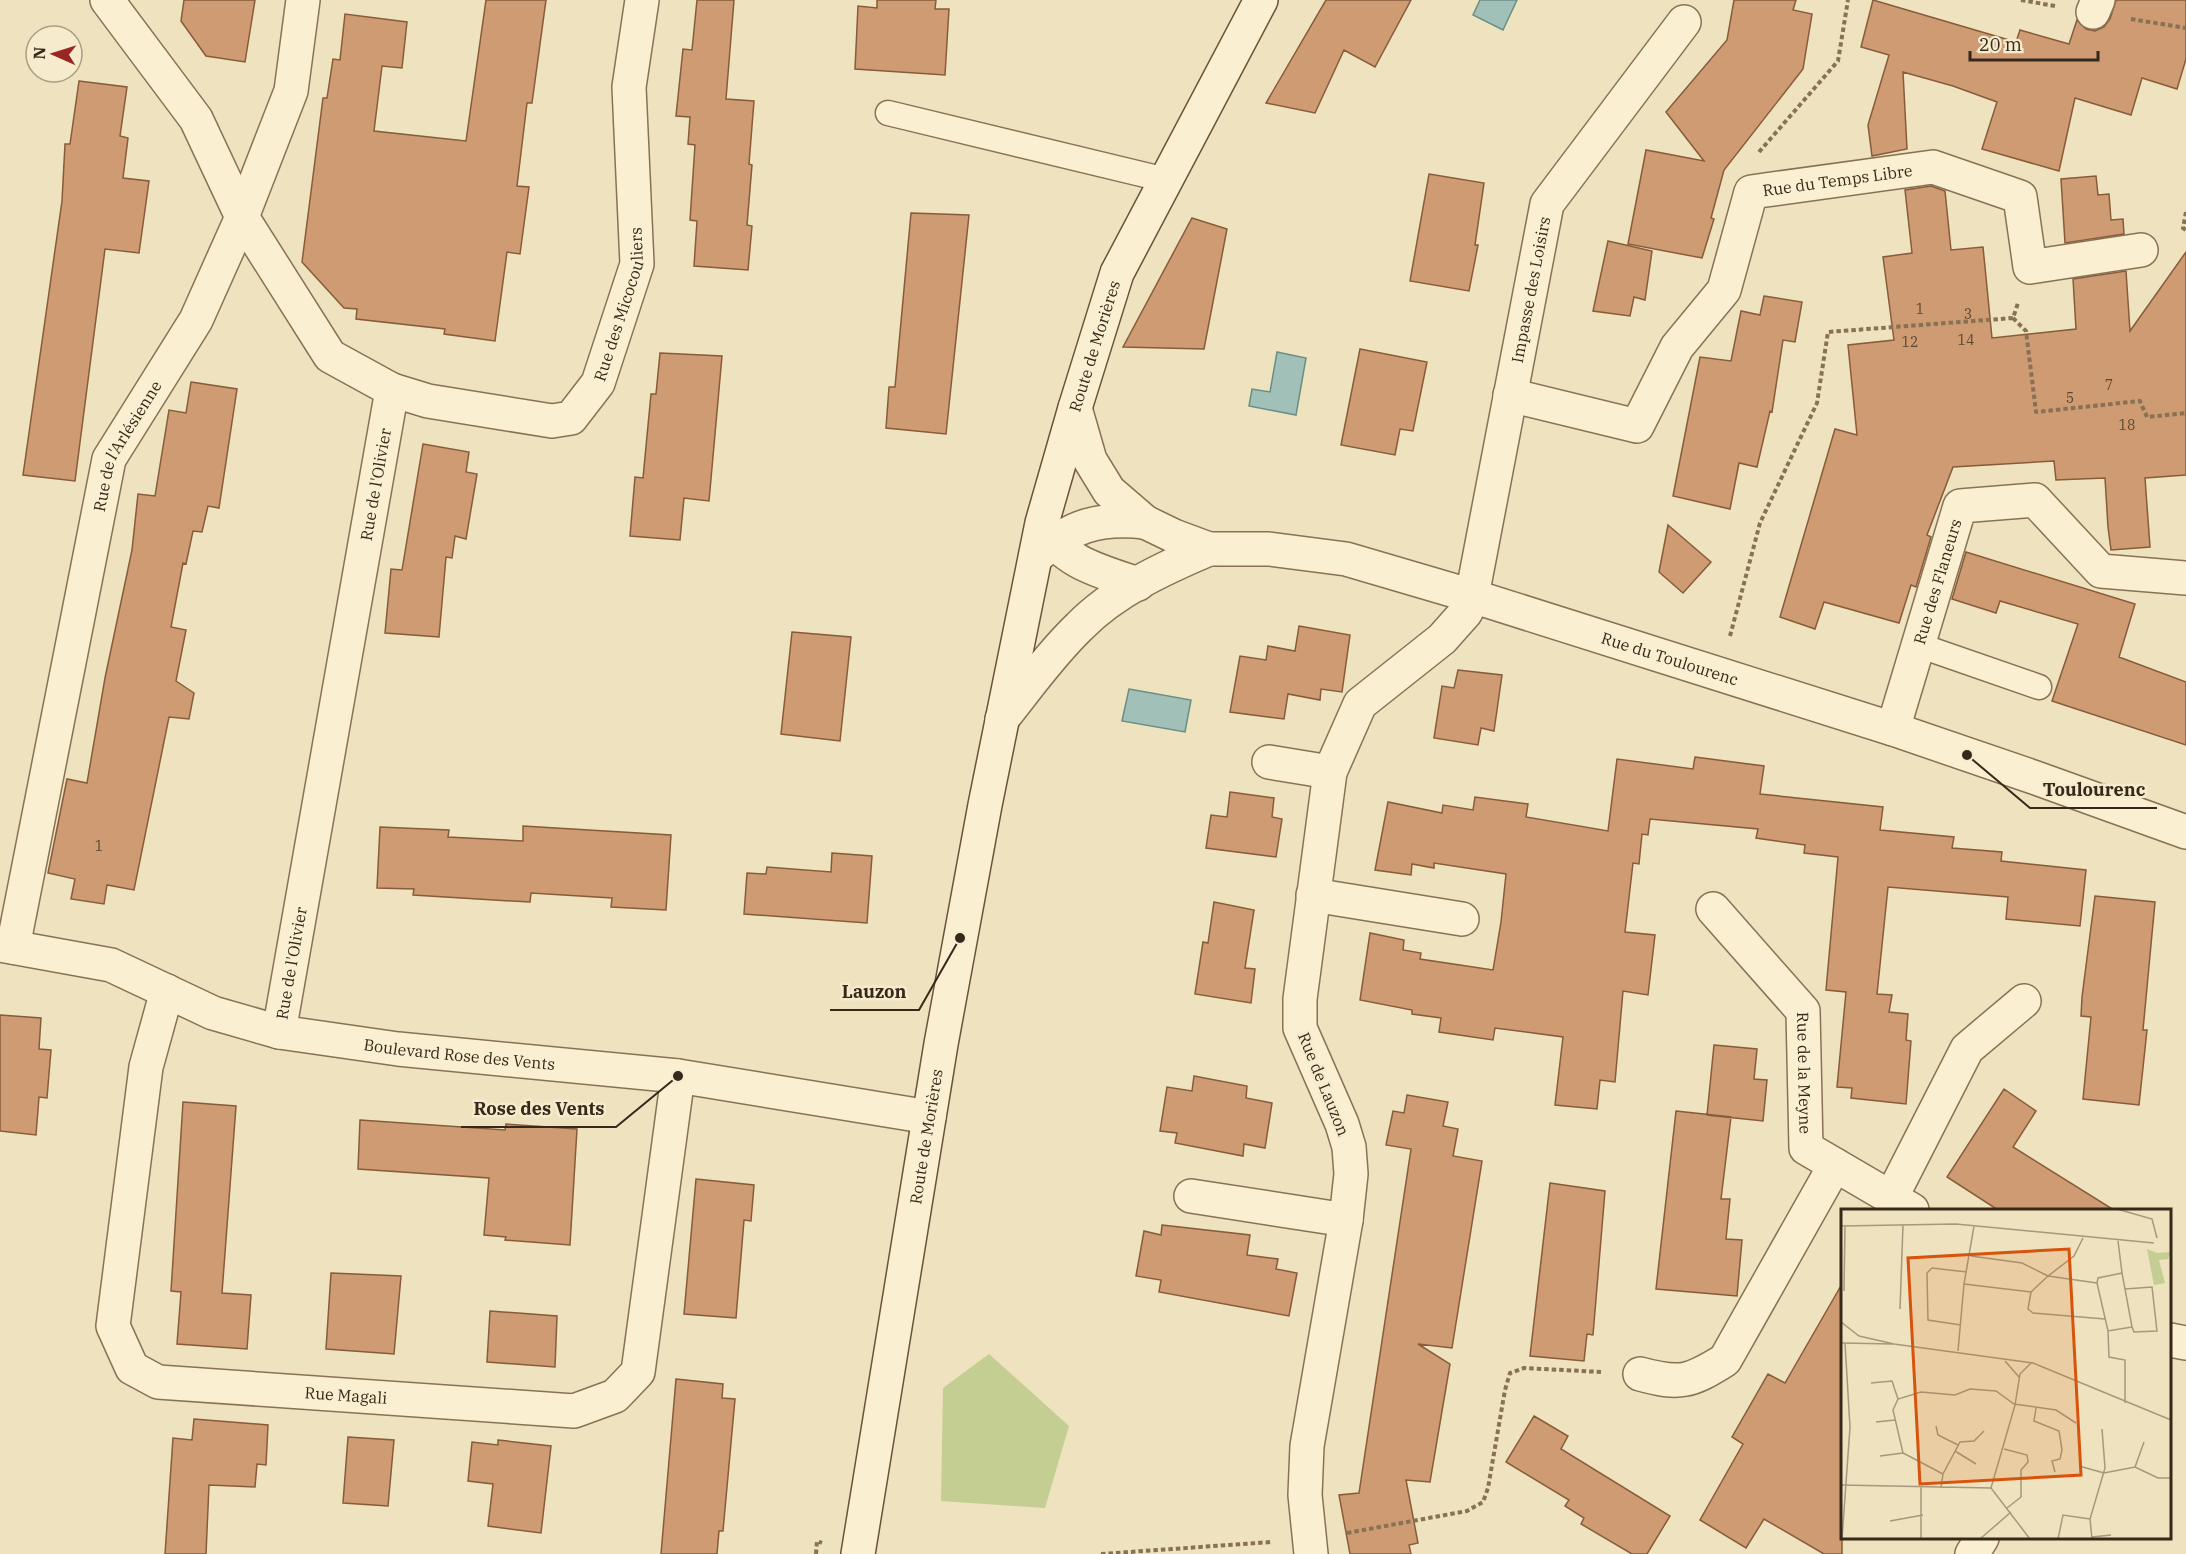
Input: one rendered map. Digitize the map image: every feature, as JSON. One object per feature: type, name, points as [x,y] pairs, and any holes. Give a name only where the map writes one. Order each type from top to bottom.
[{"type":"street","points":[[107,0],[196,118],[243,217],[330,356],[392,390]]},
{"type":"street","points":[[243,217],[291,91],[303,0]]},
{"type":"street","name":"Rue des Micocouliers","points":[[392,390],[428,401],[552,421],[571,418],[598,382],[637,264],[629,87],[642,0]]},
{"type":"street","name":"Route de Morières","points":[[858,1554],[960,938],[1002,719],[1075,408],[1117,273],[1261,0]]},
{"type":"street","name":"Impasse des Loisirs","points":[[1472,596],[1547,204],[1684,22]]},
{"type":"street","name":"Rue du Temps Libre","points":[[1510,396],[1637,426],[1677,347],[1724,290],[1751,192],[1933,167],[2020,197],[2030,267]]},
{"type":"street","name":"Rue de l'Arlésienne","points":[[7,946],[109,459],[196,320],[243,217]]},
{"type":"street","points":[[2030,267],[2141,250]]},
{"type":"street","name":"Rue de l'Olivier","points":[[279,1032],[392,390]]},
{"type":"street","name":"Rue du Toulourenc","points":[[1075,408],[1090,460],[1109,491],[1145,522],[1174,536],[1209,549],[1269,549],[1346,559],[1472,596],[1893,729],[2186,832]]},
{"type":"street","name":"Rue des Flaneurs","points":[[1893,729],[1960,506],[2035,500],[2101,571],[2186,578]]},
{"type":"street","name":"Rue du Toulourenc","points":[[1044,540],[1096,522],[1120,519],[1145,522]]},
{"type":"street","points":[[1044,540],[1078,562],[1138,584]]},
{"type":"street","name":"Route de Morières","points":[[1002,719],[1080,625],[1112,600],[1138,584],[1169,566],[1209,549]]},
{"type":"street","name":"Rue de Lauzon","points":[[1310,1547],[1305,1495],[1307,1446],[1346,1220],[1351,1174],[1349,1147],[1342,1124],[1300,1028],[1300,999],[1330,772],[1360,704],[1442,639],[1466,612],[1472,596]]},
{"type":"street","points":[[1269,762],[1330,772]]},
{"type":"street","points":[[1313,895],[1462,919]]},
{"type":"street","name":"Rue de la Meyne","points":[[1713,909],[1803,1011],[1806,1149],[1901,1204]]},
{"type":"street","name":"Boulevard Rose des Vents","points":[[7,946],[111,965],[213,1013],[279,1032],[398,1049],[678,1076],[929,1117]]},
{"type":"street","name":"Rue Magali","points":[[167,991],[146,1067],[113,1326],[132,1368],[158,1382],[574,1411],[615,1396],[638,1372],[678,1076]]},
{"type":"street","points":[[1901,1204],[1967,1049],[2024,1001]]},
{"type":"street","points":[[1640,1374],[1667,1382],[1698,1377],[1725,1360],[1835,1165]]},
{"type":"street","points":[[1191,1196],[1346,1220]]},
{"type":"street","points":[[2171,1340],[2186,1343]]},
{"type":"street","points":[[1972,1554],[1981,1539]]},
{"type":"lane","points":[[888,113],[1166,180]]},
{"type":"lane","points":[[1918,645],[2039,687]]},
{"type":"path","points":[[1751,192],[1755,157],[1838,61],[1848,0]]},
{"type":"path","points":[[2186,212],[2183,228],[2186,230]]},
{"type":"path","points":[[2013,318],[2030,267]]},
{"type":"path","points":[[1720,675],[1760,523],[1817,403],[1828,332],[2013,318],[2026,331],[2036,412],[2140,401],[2147,417],[2186,413]]},
{"type":"path","points":[[1101,1554],[1310,1547],[1467,1512],[1483,1502],[1488,1488],[1510,1373],[1524,1368],[1640,1374]]},
{"type":"green space","points":[[989,1354],[1069,1426],[1045,1508],[941,1501],[943,1388]]},
{"type":"water","points":[[1480,0],[1517,0],[1503,30],[1473,15]]},
{"type":"water","points":[[1277,352],[1306,358],[1296,415],[1249,406],[1252,389],[1270,392]]},
{"type":"water","points":[[1129,689],[1191,700],[1185,732],[1122,721]]},
{"type":"building","points":[[184,0],[255,0],[245,62],[206,56],[181,21]]},
{"type":"building","points":[[486,0],[546,0],[532,103],[527,103],[517,186],[529,187],[520,254],[507,252],[495,341],[444,334],[445,329],[356,319],[357,309],[344,308],[302,262],[323,98],[327,98],[333,59],[340,60],[345,14],[407,22],[402,68],[382,66],[374,131],[466,141]]},
{"type":"building","points":[[697,0],[734,0],[726,99],[754,101],[749,164],[752,165],[747,225],[752,226],[748,270],[694,266],[697,221],[690,220],[695,145],[688,144],[690,117],[676,116],[683,49],[692,50]]},
{"type":"building","points":[[877,0],[936,0],[935,9],[949,9],[945,75],[855,69],[858,6],[877,8]]},
{"type":"building","points":[[1326,0],[1411,0],[1375,67],[1344,50],[1315,113],[1266,103]]},
{"type":"building","points":[[1734,0],[1796,0],[1793,10],[1812,14],[1803,69],[1724,170],[1711,218],[1714,219],[1702,258],[1628,244],[1646,150],[1704,161],[1666,112],[1727,40]]},
{"type":"building","points":[[1873,0],[2016,42],[2020,30],[2069,44],[2077,20],[2086,29],[2095,31],[2104,27],[2110,19],[2116,0],[2186,0],[2186,59],[2177,89],[2142,78],[2131,115],[2075,98],[2059,171],[1982,149],[1997,102],[1953,86],[1903,72],[1907,149],[1872,156],[1868,125],[1889,55],[1861,47]]},
{"type":"building","points":[[84,82],[127,87],[120,136],[128,138],[123,178],[149,181],[139,253],[105,249],[75,481],[23,475],[62,201],[65,144],[70,144],[79,84],[84,84]]},
{"type":"building","points":[[1429,174],[1484,183],[1475,245],[1478,245],[1469,291],[1410,281]]},
{"type":"building","points":[[2096,176],[2098,195],[2109,194],[2111,220],[2123,219],[2124,234],[2065,243],[2061,179]]},
{"type":"building","points":[[1931,186],[1945,191],[1951,250],[1983,247],[1992,338],[2076,329],[2073,279],[2126,271],[2130,331],[2186,252],[2186,475],[2145,478],[2150,547],[2111,550],[2105,478],[2056,480],[2054,461],[1953,467],[1927,535],[1931,537],[1916,587],[1911,585],[1899,623],[1824,602],[1815,629],[1780,617],[1835,429],[1857,435],[1848,345],[1894,340],[1883,257],[1912,253],[1905,190]]},
{"type":"building","points":[[911,213],[969,215],[946,434],[886,428],[889,387],[895,387]]},
{"type":"building","points":[[1192,218],[1227,229],[1204,349],[1123,347]]},
{"type":"building","points":[[1608,241],[1652,251],[1645,300],[1634,297],[1630,316],[1593,311]]},
{"type":"building","points":[[1764,296],[1802,302],[1795,342],[1783,340],[1772,412],[1770,411],[1757,467],[1739,463],[1730,509],[1673,496],[1700,357],[1731,361],[1741,311],[1760,315]]},
{"type":"building","points":[[1360,349],[1427,362],[1413,431],[1400,429],[1395,455],[1341,445]]},
{"type":"building","points":[[660,353],[722,356],[709,501],[684,498],[680,540],[630,536],[635,477],[643,478],[651,394],[656,394]]},
{"type":"building","points":[[191,382],[237,389],[219,508],[208,506],[202,532],[193,531],[186,564],[183,563],[171,627],[186,630],[176,681],[194,693],[189,719],[169,717],[134,890],[107,885],[104,904],[71,899],[75,879],[48,873],[67,779],[87,783],[105,678],[132,550],[138,494],[155,496],[169,410],[186,413]]},
{"type":"building","points":[[423,444],[469,452],[466,472],[477,474],[466,539],[455,536],[452,558],[446,557],[439,637],[385,633],[391,569],[402,570]]},
{"type":"building","points":[[1668,525],[1711,562],[1683,593],[1659,572]]},
{"type":"building","points":[[1966,552],[2135,604],[2119,657],[2186,682],[2186,745],[2052,701],[2078,624],[2000,601],[1996,613],[1952,599]]},
{"type":"building","points":[[1299,626],[1350,635],[1342,692],[1321,689],[1320,700],[1288,694],[1284,719],[1230,712],[1240,656],[1266,660],[1268,646],[1295,651]]},
{"type":"building","points":[[792,632],[851,637],[840,741],[781,734]]},
{"type":"building","points":[[1458,670],[1502,675],[1494,731],[1481,728],[1478,745],[1434,738],[1442,686],[1454,688]]},
{"type":"building","points":[[1695,757],[1764,766],[1760,794],[1883,807],[1880,830],[1954,837],[1952,848],[2002,852],[2001,861],[2086,870],[2080,926],[2006,919],[2008,897],[1888,887],[1877,994],[1892,995],[1889,1012],[1908,1014],[1906,1040],[1911,1041],[1906,1104],[1851,1098],[1852,1088],[1837,1087],[1846,992],[1826,990],[1838,857],[1804,853],[1805,845],[1756,838],[1758,829],[1650,819],[1648,835],[1642,834],[1639,864],[1633,863],[1625,932],[1655,935],[1648,995],[1623,991],[1615,1082],[1600,1080],[1597,1109],[1555,1105],[1563,1037],[1495,1028],[1493,1040],[1439,1032],[1441,1018],[1412,1014],[1412,1010],[1360,1000],[1370,933],[1404,940],[1403,950],[1421,953],[1420,959],[1493,970],[1501,922],[1506,874],[1434,863],[1434,868],[1412,864],[1411,875],[1375,870],[1388,802],[1442,813],[1443,805],[1473,810],[1475,797],[1528,804],[1526,817],[1608,831],[1617,759],[1693,769]]},
{"type":"building","points":[[1230,792],[1274,798],[1272,817],[1282,819],[1276,857],[1206,848],[1211,815],[1227,817]]},
{"type":"building","points":[[523,826],[671,835],[666,910],[611,907],[612,898],[531,893],[530,902],[413,895],[414,889],[377,888],[380,827],[449,830],[448,837],[523,841]]},
{"type":"building","points":[[832,853],[872,856],[867,923],[744,914],[747,873],[766,874],[767,867],[831,872]]},
{"type":"building","points":[[2095,896],[2155,902],[2143,1030],[2147,1030],[2139,1105],[2083,1099],[2091,1017],[2081,1016],[2082,997]]},
{"type":"building","points":[[1214,902],[1254,910],[1245,968],[1255,969],[1251,1003],[1195,994],[1203,942],[1208,943]]},
{"type":"building","points":[[0,1015],[41,1018],[39,1049],[51,1050],[47,1098],[39,1097],[36,1135],[0,1131]]},
{"type":"building","points":[[1714,1045],[1757,1049],[1754,1079],[1767,1080],[1763,1121],[1707,1115]]},
{"type":"building","points":[[1194,1076],[1247,1086],[1246,1098],[1272,1103],[1265,1148],[1244,1144],[1243,1156],[1175,1143],[1177,1133],[1160,1131],[1167,1087],[1192,1091]]},
{"type":"building","points":[[2004,1089],[2036,1111],[2013,1147],[2112,1209],[1996,1209],[1947,1177]]},
{"type":"building","points":[[1407,1095],[1448,1102],[1443,1126],[1458,1129],[1453,1156],[1482,1161],[1452,1348],[1418,1344],[1450,1364],[1430,1482],[1406,1480],[1418,1543],[1409,1545],[1411,1554],[1350,1554],[1339,1495],[1359,1493],[1411,1149],[1386,1145],[1393,1111],[1404,1113]]},
{"type":"building","points":[[183,1102],[236,1106],[222,1293],[251,1295],[247,1349],[177,1344],[181,1292],[171,1291]]},
{"type":"building","points":[[1676,1111],[1731,1117],[1721,1199],[1730,1199],[1726,1239],[1742,1240],[1737,1296],[1656,1289]]},
{"type":"building","points":[[360,1120],[505,1130],[506,1124],[577,1129],[570,1245],[505,1240],[506,1237],[484,1235],[489,1178],[358,1169]]},
{"type":"building","points":[[696,1179],[754,1185],[751,1221],[744,1220],[736,1318],[684,1314]]},
{"type":"building","points":[[1550,1183],[1605,1191],[1593,1335],[1587,1334],[1584,1361],[1530,1356]]},
{"type":"building","points":[[1162,1225],[1250,1235],[1247,1255],[1278,1259],[1276,1269],[1297,1273],[1289,1316],[1159,1292],[1161,1280],[1136,1276],[1144,1231],[1161,1235]]},
{"type":"building","points":[[331,1273],[401,1276],[394,1354],[326,1349]]},
{"type":"building","points":[[1841,1286],[1842,1554],[1824,1554],[1764,1519],[1746,1548],[1700,1520],[1743,1444],[1732,1437],[1768,1374],[1785,1383]]},
{"type":"building","points":[[490,1311],[557,1316],[555,1367],[487,1362]]},
{"type":"building","points":[[676,1379],[723,1384],[722,1398],[735,1399],[723,1531],[719,1531],[717,1554],[661,1554]]},
{"type":"building","points":[[1534,1416],[1568,1436],[1561,1449],[1670,1516],[1647,1554],[1632,1554],[1581,1524],[1584,1518],[1565,1506],[1569,1500],[1506,1462]]},
{"type":"building","points":[[194,1419],[268,1425],[266,1465],[257,1464],[255,1487],[209,1485],[206,1554],[165,1554],[173,1438],[192,1440]]},
{"type":"building","points":[[348,1437],[394,1440],[388,1506],[343,1503]]},
{"type":"building","points":[[498,1440],[551,1446],[541,1533],[488,1526],[493,1484],[468,1481],[472,1442],[498,1445]]},
{"type":"place","name":"Toulourenc","points":[[1967,755]]},
{"type":"place","name":"Lauzon","points":[[960,938]]},
{"type":"place","name":"Rose des Vents","points":[[678,1076]]}]
